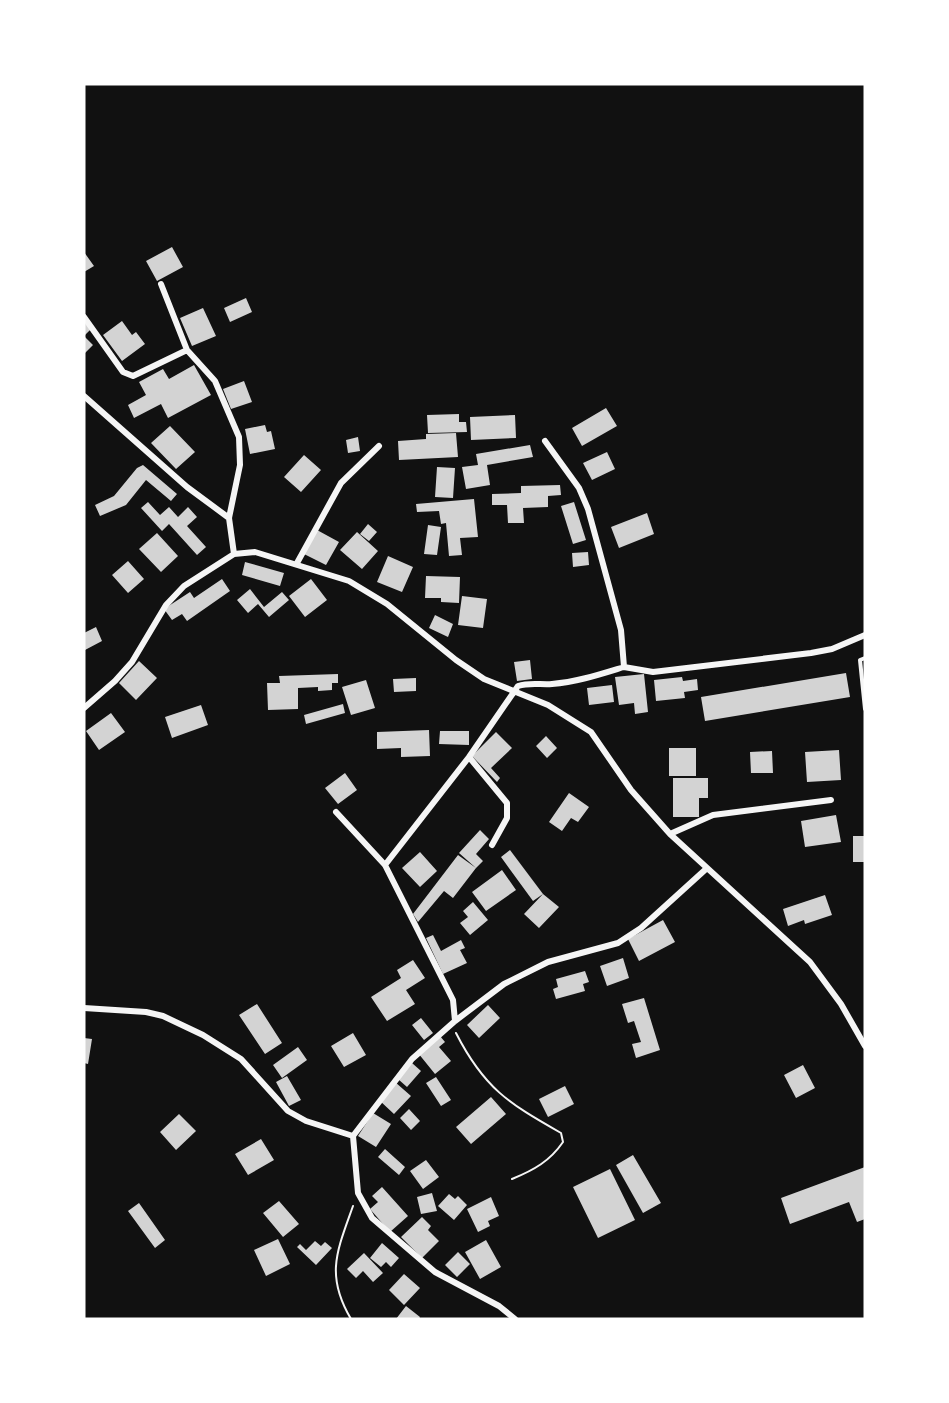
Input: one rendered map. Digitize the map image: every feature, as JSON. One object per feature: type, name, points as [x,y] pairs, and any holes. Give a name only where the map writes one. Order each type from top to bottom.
[{"type":"street","points":[[161,284],[188,350],[214,381],[239,436],[240,465],[229,518],[234,554]]},
{"type":"street","points":[[84,317],[123,372],[133,376],[188,350]]},
{"type":"street","points":[[84,396],[187,487],[229,518]]},
{"type":"street","points":[[545,441],[579,488],[588,509],[621,630],[624,667]]},
{"type":"street","points":[[297,563],[341,483],[380,446]]},
{"type":"street","points":[[84,708],[115,681],[132,662],[166,605],[184,586],[234,554],[255,552],[297,563],[349,581],[370,593],[484,679],[548,705],[591,732],[631,790],[670,834],[810,962],[841,1004],[865,1046]]},
{"type":"street","points":[[385,865],[469,756],[512,692],[525,683],[552,685],[592,677],[624,667],[652,672],[812,653],[832,649],[865,636]]},
{"type":"street","points":[[469,756],[507,803],[507,818],[492,844]]},
{"type":"street","points":[[670,834],[713,815],[831,800]]},
{"type":"street","points":[[336,812],[385,865],[453,1000],[455,1021]]},
{"type":"street","points":[[515,1319],[499,1306],[435,1272],[372,1218],[358,1192],[353,1136],[412,1059],[455,1021],[504,984],[548,962],[618,943],[640,928],[706,869]]},
{"type":"street","points":[[84,1008],[146,1011],[163,1016],[203,1035],[241,1059],[288,1112],[306,1121],[353,1136]]},
{"type":"lane","points":[[865,658],[860,660],[865,709]]},
{"type":"path","points":[[455,1021],[455,1032],[472,1065],[492,1088],[561,1133],[563,1142],[557,1151],[537,1169],[513,1179]]},
{"type":"path","points":[[351,1319],[339,1299],[333,1271],[358,1192]]},
{"type":"building","points":[[172,247],[183,267],[157,281],[146,261]]},
{"type":"building","points":[[84,252],[94,266],[84,272]]},
{"type":"building","points":[[246,298],[252,312],[230,322],[224,308]]},
{"type":"building","points":[[203,308],[216,336],[192,346],[180,318]]},
{"type":"building","points":[[122,321],[132,335],[136,332],[145,344],[122,361],[103,335]]},
{"type":"building","points":[[84,322],[91,329],[84,336]]},
{"type":"building","points":[[84,336],[93,345],[84,354]]},
{"type":"building","points":[[194,365],[211,395],[168,418],[161,404],[134,418],[128,405],[146,395],[139,382],[163,369],[169,379]]},
{"type":"building","points":[[244,381],[252,402],[231,409],[223,389]]},
{"type":"building","points":[[606,408],[617,426],[582,446],[572,428]]},
{"type":"building","points":[[459,414],[459,422],[466,422],[467,432],[428,433],[427,415]]},
{"type":"building","points":[[515,415],[516,438],[471,440],[470,417]]},
{"type":"building","points":[[265,425],[267,432],[271,431],[275,449],[250,454],[245,429]]},
{"type":"building","points":[[170,426],[195,452],[176,469],[151,443]]},
{"type":"building","points":[[456,433],[458,457],[399,460],[398,441],[426,439],[426,434]]},
{"type":"building","points":[[358,437],[360,451],[348,453],[346,440]]},
{"type":"building","points":[[530,445],[533,457],[487,465],[490,485],[466,489],[462,467],[478,465],[476,454]]},
{"type":"building","points":[[607,452],[615,469],[592,480],[583,463]]},
{"type":"building","points":[[304,455],[321,470],[301,492],[284,477]]},
{"type":"building","points":[[143,465],[177,494],[171,501],[146,480],[126,505],[100,516],[95,505],[114,496],[137,468]]},
{"type":"building","points":[[437,467],[455,468],[453,498],[435,497]]},
{"type":"building","points":[[560,485],[561,495],[548,496],[548,507],[523,508],[524,523],[508,523],[507,505],[492,505],[492,494],[521,493],[521,486]]},
{"type":"building","points":[[474,499],[478,537],[460,538],[462,555],[449,556],[446,523],[441,524],[439,511],[417,512],[416,504]]},
{"type":"building","points":[[148,502],[160,515],[169,507],[178,517],[188,507],[197,517],[187,526],[206,547],[197,555],[169,524],[162,531],[141,508]]},
{"type":"building","points":[[574,502],[586,540],[573,544],[561,506]]},
{"type":"building","points":[[647,513],[654,534],[619,548],[611,527]]},
{"type":"building","points":[[368,524],[377,532],[369,541],[360,534]]},
{"type":"building","points":[[428,525],[441,527],[437,555],[424,554]]},
{"type":"building","points":[[317,530],[339,542],[326,565],[304,554]]},
{"type":"building","points":[[357,532],[378,551],[362,569],[340,550]]},
{"type":"building","points":[[157,533],[178,556],[161,572],[139,549]]},
{"type":"building","points":[[588,552],[589,565],[573,567],[572,553]]},
{"type":"building","points":[[388,556],[413,567],[402,592],[377,582]]},
{"type":"building","points":[[128,561],[144,579],[128,593],[112,575]]},
{"type":"building","points":[[245,562],[284,573],[280,586],[242,575]]},
{"type":"building","points":[[426,576],[460,577],[459,603],[441,602],[441,598],[425,598]]},
{"type":"building","points":[[222,579],[230,591],[187,621],[182,614],[172,620],[164,609],[190,592],[194,598]]},
{"type":"building","points":[[311,579],[327,600],[305,617],[289,596]]},
{"type":"building","points":[[250,589],[264,607],[282,592],[289,600],[269,617],[258,604],[248,613],[237,600]]},
{"type":"building","points":[[462,596],[487,599],[483,628],[458,625]]},
{"type":"building","points":[[435,615],[453,624],[448,637],[429,628]]},
{"type":"building","points":[[96,627],[102,641],[85,650],[84,633]]},
{"type":"building","points":[[530,660],[532,679],[517,681],[514,662]]},
{"type":"building","points":[[139,661],[157,678],[136,700],[119,683]]},
{"type":"building","points":[[846,673],[850,697],[705,721],[701,697]]},
{"type":"building","points":[[338,674],[338,683],[332,683],[332,690],[318,691],[318,687],[298,688],[298,709],[268,710],[267,683],[280,683],[279,676]]},
{"type":"building","points":[[644,674],[648,712],[635,714],[634,703],[619,705],[615,677]]},
{"type":"building","points":[[682,677],[683,681],[697,679],[698,690],[684,692],[685,698],[656,701],[654,680]]},
{"type":"building","points":[[416,678],[416,691],[394,692],[393,679]]},
{"type":"building","points":[[366,680],[375,708],[351,715],[342,687]]},
{"type":"building","points":[[612,685],[614,702],[589,705],[587,688]]},
{"type":"building","points":[[343,704],[345,713],[306,724],[304,715]]},
{"type":"building","points":[[201,705],[208,725],[172,738],[165,717]]},
{"type":"building","points":[[111,713],[125,732],[99,750],[86,731]]},
{"type":"building","points":[[429,730],[430,756],[401,757],[401,748],[377,749],[377,732]]},
{"type":"building","points":[[440,731],[469,731],[469,745],[439,744]]},
{"type":"building","points":[[496,732],[512,748],[491,768],[500,778],[497,782],[472,756]]},
{"type":"building","points":[[546,736],[557,748],[547,758],[536,746]]},
{"type":"building","points":[[669,748],[696,748],[696,776],[669,776]]},
{"type":"building","points":[[839,750],[841,780],[807,782],[805,752]]},
{"type":"building","points":[[772,751],[773,773],[751,773],[750,752]]},
{"type":"building","points":[[345,773],[357,790],[338,804],[325,788]]},
{"type":"building","points":[[673,778],[708,778],[708,798],[699,798],[699,817],[673,817]]},
{"type":"building","points":[[569,793],[589,807],[578,822],[571,818],[562,831],[549,822]]},
{"type":"building","points":[[836,815],[841,842],[805,847],[801,821]]},
{"type":"building","points":[[480,830],[489,839],[476,854],[483,861],[476,868],[459,853]]},
{"type":"building","points":[[853,836],[865,836],[865,862],[853,862]]},
{"type":"building","points":[[510,850],[543,894],[533,901],[501,857]]},
{"type":"building","points":[[420,852],[437,871],[420,887],[402,868]]},
{"type":"building","points":[[458,855],[476,868],[453,898],[444,891],[418,922],[413,914]]},
{"type":"building","points":[[502,870],[516,890],[486,911],[472,892]]},
{"type":"building","points":[[543,894],[559,907],[539,928],[524,914]]},
{"type":"building","points":[[825,895],[832,915],[805,924],[804,920],[788,926],[783,909]]},
{"type":"building","points":[[473,902],[488,920],[470,935],[460,923],[468,917],[463,911]]},
{"type":"building","points":[[663,920],[675,942],[639,961],[628,939]]},
{"type":"building","points":[[433,935],[441,951],[461,940],[465,948],[460,950],[467,963],[443,974],[426,938]]},
{"type":"building","points":[[623,958],[629,978],[607,986],[600,966]]},
{"type":"building","points":[[413,960],[425,978],[406,990],[415,1004],[387,1021],[371,997],[401,978],[397,970]]},
{"type":"building","points":[[585,971],[589,982],[583,984],[585,991],[556,999],[553,989],[558,987],[556,979]]},
{"type":"building","points":[[644,998],[660,1050],[636,1058],[632,1044],[641,1042],[634,1021],[628,1023],[622,1004]]},
{"type":"building","points":[[257,1004],[282,1043],[265,1054],[239,1015]]},
{"type":"building","points":[[488,1005],[500,1018],[479,1038],[467,1025]]},
{"type":"building","points":[[421,1018],[433,1033],[424,1040],[412,1025]]},
{"type":"building","points":[[353,1033],[366,1055],[344,1067],[331,1046]]},
{"type":"building","points":[[440,1036],[445,1042],[439,1047],[451,1061],[435,1074],[418,1053]]},
{"type":"building","points":[[84,1038],[92,1039],[88,1064],[84,1063]]},
{"type":"building","points":[[298,1047],[307,1060],[282,1078],[273,1065]]},
{"type":"building","points":[[412,1063],[421,1071],[407,1087],[398,1079]]},
{"type":"building","points":[[803,1065],[815,1088],[796,1098],[784,1075]]},
{"type":"building","points":[[287,1076],[301,1100],[289,1106],[276,1082]]},
{"type":"building","points":[[436,1077],[451,1100],[441,1106],[426,1083]]},
{"type":"building","points":[[395,1082],[411,1096],[394,1114],[379,1100]]},
{"type":"building","points":[[565,1086],[574,1104],[548,1117],[539,1099]]},
{"type":"building","points":[[491,1097],[506,1114],[471,1144],[456,1127]]},
{"type":"building","points":[[409,1109],[420,1121],[411,1130],[400,1118]]},
{"type":"building","points":[[373,1113],[391,1124],[376,1147],[358,1136]]},
{"type":"building","points":[[179,1114],[196,1131],[176,1150],[160,1132]]},
{"type":"building","points":[[261,1139],[274,1160],[248,1175],[235,1154]]},
{"type":"building","points":[[385,1149],[405,1167],[399,1175],[378,1157]]},
{"type":"building","points":[[633,1155],[661,1203],[643,1213],[616,1165]]},
{"type":"building","points":[[426,1160],[439,1177],[423,1189],[410,1171]]},
{"type":"building","points":[[865,1167],[865,1219],[857,1222],[849,1202],[790,1224],[781,1198]]},
{"type":"building","points":[[610,1169],[635,1220],[598,1238],[573,1187]]},
{"type":"building","points":[[382,1187],[408,1216],[390,1232],[370,1209],[378,1202],[372,1196]]},
{"type":"building","points":[[432,1193],[437,1211],[421,1214],[417,1197]]},
{"type":"building","points":[[449,1194],[455,1199],[458,1196],[467,1205],[454,1220],[438,1206]]},
{"type":"building","points":[[491,1197],[499,1216],[488,1221],[490,1226],[478,1232],[467,1209]]},
{"type":"building","points":[[279,1201],[299,1224],[283,1237],[263,1213]]},
{"type":"building","points":[[139,1203],[165,1240],[155,1248],[128,1211]]},
{"type":"building","points":[[422,1217],[431,1226],[428,1230],[439,1241],[422,1258],[401,1237]]},
{"type":"building","points":[[278,1239],[290,1264],[266,1276],[254,1250]]},
{"type":"building","points":[[486,1240],[501,1267],[480,1279],[465,1252]]},
{"type":"building","points":[[315,1241],[321,1246],[325,1242],[332,1248],[316,1265],[297,1247],[300,1244],[306,1250]]},
{"type":"building","points":[[382,1243],[399,1258],[391,1267],[386,1262],[381,1267],[370,1258]]},
{"type":"building","points":[[458,1252],[470,1264],[457,1277],[445,1265]]},
{"type":"building","points":[[364,1253],[383,1273],[373,1282],[363,1271],[356,1278],[347,1269]]},
{"type":"building","points":[[404,1274],[420,1288],[404,1305],[389,1290]]},
{"type":"building","points":[[406,1306],[420,1317],[419,1319],[396,1319]]}]
